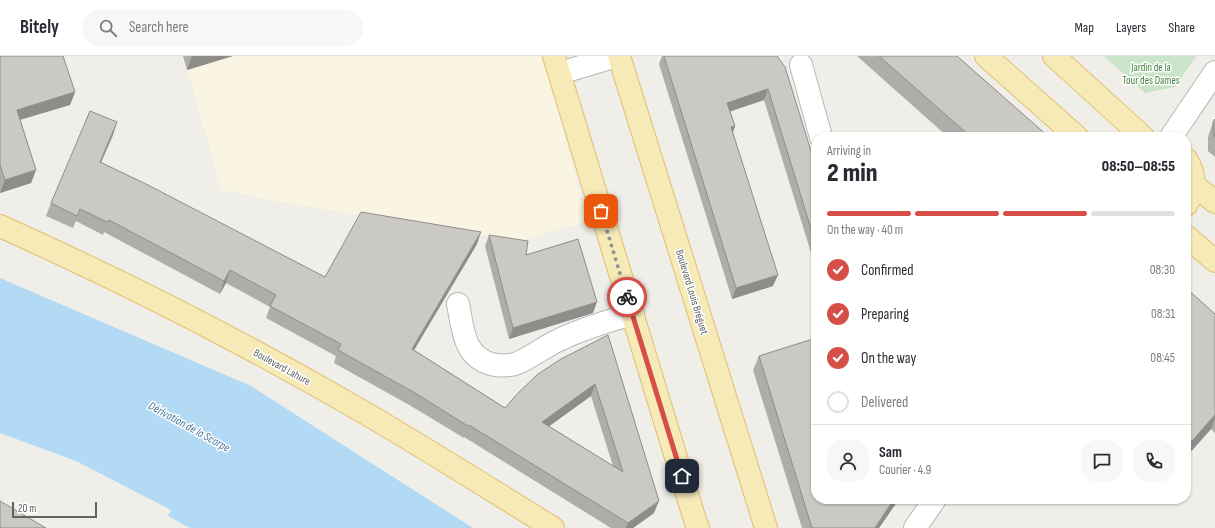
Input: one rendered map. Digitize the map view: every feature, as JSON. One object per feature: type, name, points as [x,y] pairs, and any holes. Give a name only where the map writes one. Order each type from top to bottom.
[{"type":"main road","name":"Boulevard Louis Bréguet","points":[[618,56],[766,528]]},
{"type":"main road","points":[[986,56],[1071,132]]},
{"type":"main road","points":[[1054,56],[1138,132]]},
{"type":"main road","name":"Boulevard Louis Bréguet","points":[[557,65],[698,528]]},
{"type":"main road","points":[[1191,168],[1194,185],[1191,195]]},
{"type":"main road","points":[[1194,185],[1215,202]]},
{"type":"main road","name":"Boulevard Lahure","points":[[0,226],[111,278],[227,337],[372,417],[553,528]]},
{"type":"main road","points":[[1191,240],[1215,261]]},
{"type":"street","name":"Boulevard Louis Bréguet","points":[[557,65],[618,56]]},
{"type":"street","points":[[801,65],[819,132]]},
{"type":"street","points":[[1174,132],[1215,72]]},
{"type":"street","points":[[458,304],[464,336],[472,352],[478,358],[497,366],[515,364],[566,336],[600,323],[633,314]]},
{"type":"street","points":[[915,528],[932,504]]},
{"type":"shaded area","points":[[183,56],[544,56],[587,222],[519,241],[275,201],[222,190]]},
{"type":"green space","name":"Jardin de la Tour des Dames","points":[[1104,56],[1196,56],[1175,87],[1145,93]]},
{"type":"water","name":"Dérivation de la Scarpe","points":[[0,278],[251,386],[473,528],[190,528],[168,516],[171,510],[76,461],[0,433]]},
{"type":"building","points":[[0,56],[63,56],[75,92],[17,110],[36,170],[5,180],[0,165]]},
{"type":"building","points":[[664,56],[777,56],[785,67],[811,151],[811,229],[768,89],[727,103],[735,126],[731,127],[778,275],[736,288]]},
{"type":"building","points":[[879,56],[957,56],[1043,132],[965,132]]},
{"type":"building","points":[[90,111],[117,122],[100,162],[148,185],[325,277],[361,212],[481,232],[412,349],[505,408],[538,374],[561,359],[608,335],[659,501],[628,523],[469,425],[468,426],[415,393],[338,350],[341,344],[270,306],[276,295],[230,270],[224,281],[109,220],[107,222],[80,209],[77,216],[51,203]],"holes":[[[595,384],[623,472],[542,422]]]},
{"type":"building","points":[[1215,119],[1215,137],[1213,122]]},
{"type":"building","points":[[489,235],[528,241],[526,255],[578,239],[597,302],[513,328]]},
{"type":"building","points":[[1191,292],[1215,314],[1215,415],[1192,441]]},
{"type":"building","points":[[811,340],[811,504],[891,504],[875,528],[812,528],[759,356]]},
{"type":"building","points":[[0,501],[46,528],[0,528]]},
{"type":"way so far","points":[[601,211],[627,297]]},
{"type":"route","points":[[627,297],[682,476]]}]
